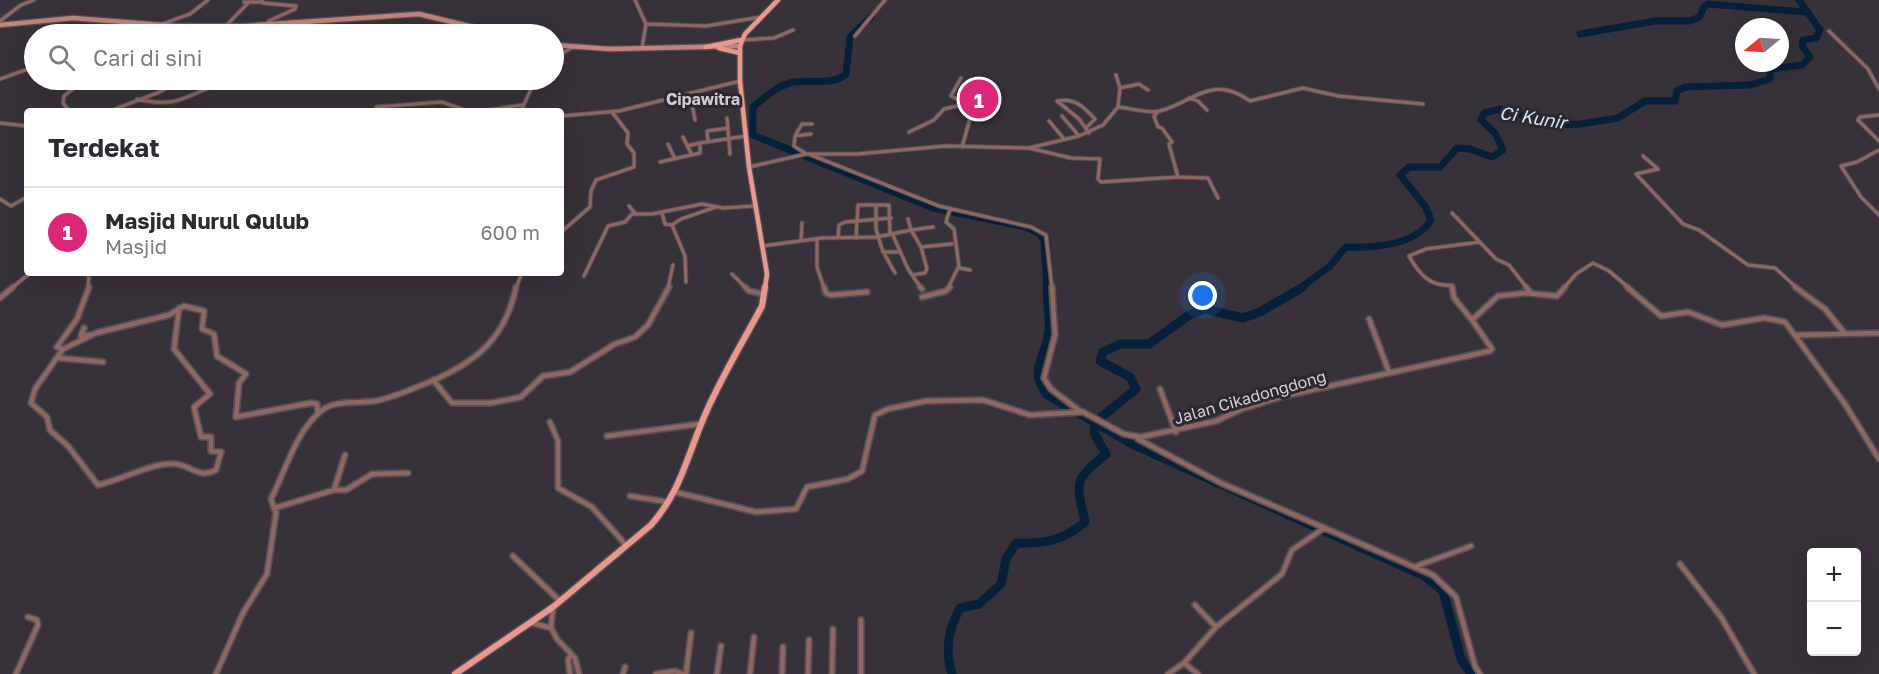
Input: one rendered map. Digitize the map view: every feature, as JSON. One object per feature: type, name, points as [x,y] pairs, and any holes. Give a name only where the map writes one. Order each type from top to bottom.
[{"type":"main road","points":[[455,674],[553,607],[651,525],[675,492],[701,424],[722,381],[746,341],[762,306],[767,274],[749,167],[740,81],[740,46],[778,0]]},
{"type":"main road","points":[[706,47],[740,46]]},
{"type":"main road","points":[[706,47],[740,46]]},
{"type":"street","points":[[0,21],[21,5],[34,0]]},
{"type":"street","points":[[0,26],[73,18],[164,24],[190,14],[208,0]]},
{"type":"street","points":[[635,0],[646,24],[642,49]]},
{"type":"street","points":[[855,36],[885,0]]},
{"type":"street","points":[[244,2],[262,1],[296,6],[267,24]]},
{"type":"street","points":[[227,24],[249,2]]},
{"type":"street","points":[[280,24],[419,14],[460,24]]},
{"type":"street","points":[[646,24],[706,26],[762,17]]},
{"type":"street","points":[[740,46],[774,38],[793,30]]},
{"type":"street","points":[[1829,31],[1868,69],[1879,89]]},
{"type":"street","points":[[564,46],[642,49],[706,47]]},
{"type":"street","points":[[564,52],[573,47]]},
{"type":"street","points":[[0,79],[24,71]]},
{"type":"street","points":[[1029,148],[1089,133],[1104,125],[1118,107],[1120,88],[1116,75]]},
{"type":"street","points":[[961,78],[951,98],[966,104],[972,112]]},
{"type":"street","points":[[564,116],[612,112],[740,81]]},
{"type":"street","points":[[1120,88],[1138,84],[1148,90]]},
{"type":"street","points":[[1179,177],[1169,144],[1172,142],[1162,128],[1158,128],[1154,117],[1158,112],[1199,92],[1230,90],[1250,102],[1303,88],[1338,96],[1358,96],[1423,104]]},
{"type":"street","points":[[67,108],[63,103],[64,96],[72,90]]},
{"type":"street","points":[[117,108],[163,90]]},
{"type":"street","points":[[138,99],[159,106],[172,105],[209,90]]},
{"type":"street","points":[[522,108],[530,90]]},
{"type":"street","points":[[690,93],[695,120]]},
{"type":"street","points":[[1087,127],[1095,119],[1075,100],[1069,98],[1057,101],[1087,127],[1089,133]]},
{"type":"street","points":[[1188,98],[1198,101],[1207,110]]},
{"type":"street","points":[[376,106],[442,102],[459,108]]},
{"type":"street","points":[[963,147],[976,102]]},
{"type":"street","points":[[909,132],[934,120],[944,109],[966,104]]},
{"type":"street","points":[[502,108],[522,105]]},
{"type":"street","points":[[1118,107],[1158,112]]},
{"type":"street","points":[[564,229],[590,207],[591,191],[596,180],[610,173],[629,171],[634,167],[633,153],[627,144],[628,133],[612,112]]},
{"type":"street","points":[[1879,115],[1860,117],[1858,120],[1879,141]]},
{"type":"street","points":[[1062,116],[1079,136]]},
{"type":"street","points":[[727,118],[730,154]]},
{"type":"street","points":[[1049,121],[1064,140]]},
{"type":"street","points":[[0,123],[8,126],[24,126]]},
{"type":"street","points":[[812,124],[802,124],[796,134],[794,146],[805,155],[949,211],[1031,227],[1046,235],[1049,246],[1055,334],[1044,378],[1050,389],[1071,401],[1080,412],[1134,437],[1221,483],[1322,529],[1417,566],[1443,582],[1456,597],[1475,666],[1480,674]]},
{"type":"street","points":[[708,140],[707,130],[728,128]]},
{"type":"street","points":[[796,134],[811,134]]},
{"type":"street","points":[[687,146],[708,140],[746,136]]},
{"type":"street","points":[[683,137],[692,155]]},
{"type":"street","points":[[660,162],[702,152],[700,142]]},
{"type":"street","points":[[668,144],[675,159]]},
{"type":"street","points":[[749,167],[805,155],[963,147],[1029,148],[1071,158],[1100,159],[1098,180],[1101,182],[1179,177],[1209,179],[1218,198]]},
{"type":"street","points":[[1879,150],[1870,152],[1857,162],[1841,166],[1861,197],[1879,215]]},
{"type":"street","points":[[1643,156],[1658,169],[1636,174],[1662,199],[1675,218],[1686,227],[1701,231],[1748,265],[1775,268],[1806,297],[1826,310],[1845,334]]},
{"type":"street","points":[[0,199],[11,206],[24,199]]},
{"type":"street","points":[[856,237],[855,220],[858,204],[889,205],[891,234],[912,275],[922,289]]},
{"type":"street","points":[[584,276],[608,226],[625,222],[635,214],[662,213],[696,205],[755,206]]},
{"type":"street","points":[[876,205],[874,218],[877,237],[895,273]]},
{"type":"street","points":[[629,206],[635,214]]},
{"type":"street","points":[[662,213],[665,225],[672,225],[676,221],[706,214],[716,207]]},
{"type":"street","points":[[922,297],[946,291],[960,268],[961,259],[954,239],[954,229],[946,222],[949,211]]},
{"type":"street","points":[[1452,213],[1498,261],[1509,265],[1531,294]]},
{"type":"street","points":[[838,237],[840,224],[855,220],[891,218]]},
{"type":"street","points":[[908,219],[911,230],[921,247],[927,271],[912,275]]},
{"type":"street","points":[[801,240],[802,223]]},
{"type":"street","points":[[672,225],[685,256],[686,282]]},
{"type":"street","points":[[762,246],[817,238],[877,237],[933,227]]},
{"type":"street","points":[[817,238],[817,267],[826,293],[831,295],[867,292]]},
{"type":"street","points":[[1480,242],[1429,248],[1409,256],[1431,285],[1440,287],[1452,285],[1454,298],[1472,320],[1498,297],[1531,294],[1557,296],[1581,270],[1589,264],[1596,263],[1660,316],[1689,312],[1714,324],[1729,325],[1757,318],[1777,318],[1788,325],[1796,335],[1845,404],[1879,459]]},
{"type":"street","points":[[921,247],[952,244]]},
{"type":"street","points":[[884,254],[900,252]]},
{"type":"street","points":[[433,380],[438,389],[449,397],[452,403],[490,403],[522,396],[543,376],[570,372],[645,328],[670,285],[673,265]]},
{"type":"street","points":[[960,268],[970,270]]},
{"type":"street","points":[[732,274],[748,291],[764,294]]},
{"type":"street","points":[[0,298],[26,276]]},
{"type":"street","points":[[89,276],[90,288],[80,314],[57,343],[57,347],[63,349],[82,342],[94,334]]},
{"type":"street","points":[[216,674],[243,613],[266,578],[275,508],[271,501],[280,486],[287,466],[318,414],[332,405],[381,400],[433,380],[483,351],[511,310],[515,285],[520,276]]},
{"type":"street","points":[[84,328],[81,336],[164,316],[188,306],[203,309],[202,329],[214,334],[216,356],[246,373],[239,383],[236,417],[311,403],[317,404],[318,414]]},
{"type":"street","points":[[63,349],[59,358],[35,389],[31,403],[47,417],[50,430],[68,446],[98,485],[121,480],[148,468],[177,464],[196,473],[212,473],[216,470],[221,452],[210,450],[211,437],[201,437],[194,406],[210,394],[174,349],[179,308]]},
{"type":"street","points":[[1370,319],[1389,372]]},
{"type":"street","name":"Jalan Cikadongdong","points":[[1134,437],[1176,432],[1216,421],[1242,409],[1284,396],[1492,350],[1472,320]]},
{"type":"street","points":[[1796,335],[1879,333]]},
{"type":"street","points":[[59,358],[103,362]]},
{"type":"street","points":[[1160,389],[1176,432]]},
{"type":"street","points":[[675,492],[756,512],[794,510],[800,507],[807,487],[819,483],[843,482],[862,471],[872,420],[879,412],[926,401],[983,400],[1030,415],[1080,412]]},
{"type":"street","points":[[550,422],[558,441],[558,488],[592,507],[626,545]]},
{"type":"street","points":[[607,436],[701,424]]},
{"type":"street","points":[[334,490],[345,455]]},
{"type":"street","points":[[275,508],[334,490],[346,490],[378,473],[408,473]]},
{"type":"street","points":[[630,496],[669,502]]},
{"type":"street","points":[[1168,674],[1184,663],[1216,627],[1282,574],[1292,551],[1322,529]]},
{"type":"street","points":[[1417,566],[1471,546]]},
{"type":"street","points":[[513,556],[560,601]]},
{"type":"street","points":[[1680,564],[1721,617],[1754,674]]},
{"type":"street","points":[[1195,605],[1216,627]]},
{"type":"street","points":[[551,628],[553,607]]},
{"type":"street","points":[[16,674],[38,625],[37,620],[28,617]]},
{"type":"street","points":[[861,620],[861,674]]},
{"type":"street","points":[[532,623],[551,628],[575,658],[579,674]]},
{"type":"street","points":[[832,674],[834,629]]},
{"type":"street","points":[[656,674],[675,671],[685,674],[691,633]]},
{"type":"street","points":[[750,674],[754,638]]},
{"type":"street","points":[[808,674],[809,640]]},
{"type":"street","points":[[717,674],[721,646]]},
{"type":"street","points":[[782,674],[783,647]]},
{"type":"street","points":[[570,674],[568,660],[571,655]]},
{"type":"street","points":[[1184,663],[1198,674]]},
{"type":"street","points":[[623,674],[625,667]]},
{"type":"waterway","name":"Ci Kunir","points":[[1300,288],[1329,267],[1346,247],[1393,244],[1424,229],[1431,220],[1425,206],[1400,175],[1409,167],[1440,167],[1457,148],[1470,149],[1492,157],[1503,150],[1495,133],[1481,120],[1484,113],[1500,109],[1557,125],[1580,124],[1618,118],[1645,101],[1675,101],[1677,91],[1685,87],[1750,85],[1770,79],[1770,69],[1802,65],[1810,57],[1802,46],[1803,40],[1816,38],[1820,30],[1799,0]]},
{"type":"waterway","points":[[1580,34],[1655,21],[1690,21],[1700,17],[1703,8],[1708,4],[1805,12]]},
{"type":"waterway","points":[[871,17],[850,37],[846,74],[834,80],[790,83],[775,90],[753,107],[753,135],[933,208],[1026,227],[1039,233],[1044,241],[1047,288]]},
{"type":"waterway","points":[[1047,287],[1049,330],[1040,362],[1041,385],[1046,394],[1095,422]]},
{"type":"waterway","name":"Ci Kunir","points":[[1095,422],[1136,389],[1130,377],[1100,361],[1103,352],[1120,344],[1149,344],[1189,315],[1205,309],[1243,318],[1260,312],[1303,287]]},
{"type":"waterway","name":"Ci Kunir","points":[[952,674],[948,648],[950,632],[956,616],[960,608],[979,604],[1001,584],[1006,559],[1016,543],[1053,540],[1085,522],[1080,498],[1080,483],[1088,470],[1106,454],[1095,435],[1095,422]]},
{"type":"waterway","points":[[1095,422],[1134,445],[1424,576],[1443,591],[1461,659],[1471,674]]},
{"type":"place","name":"Masjid Nurul Qulub","points":[[979,99]]},
{"type":"district","name":"Cipawitra","points":[[703,99]]}]
